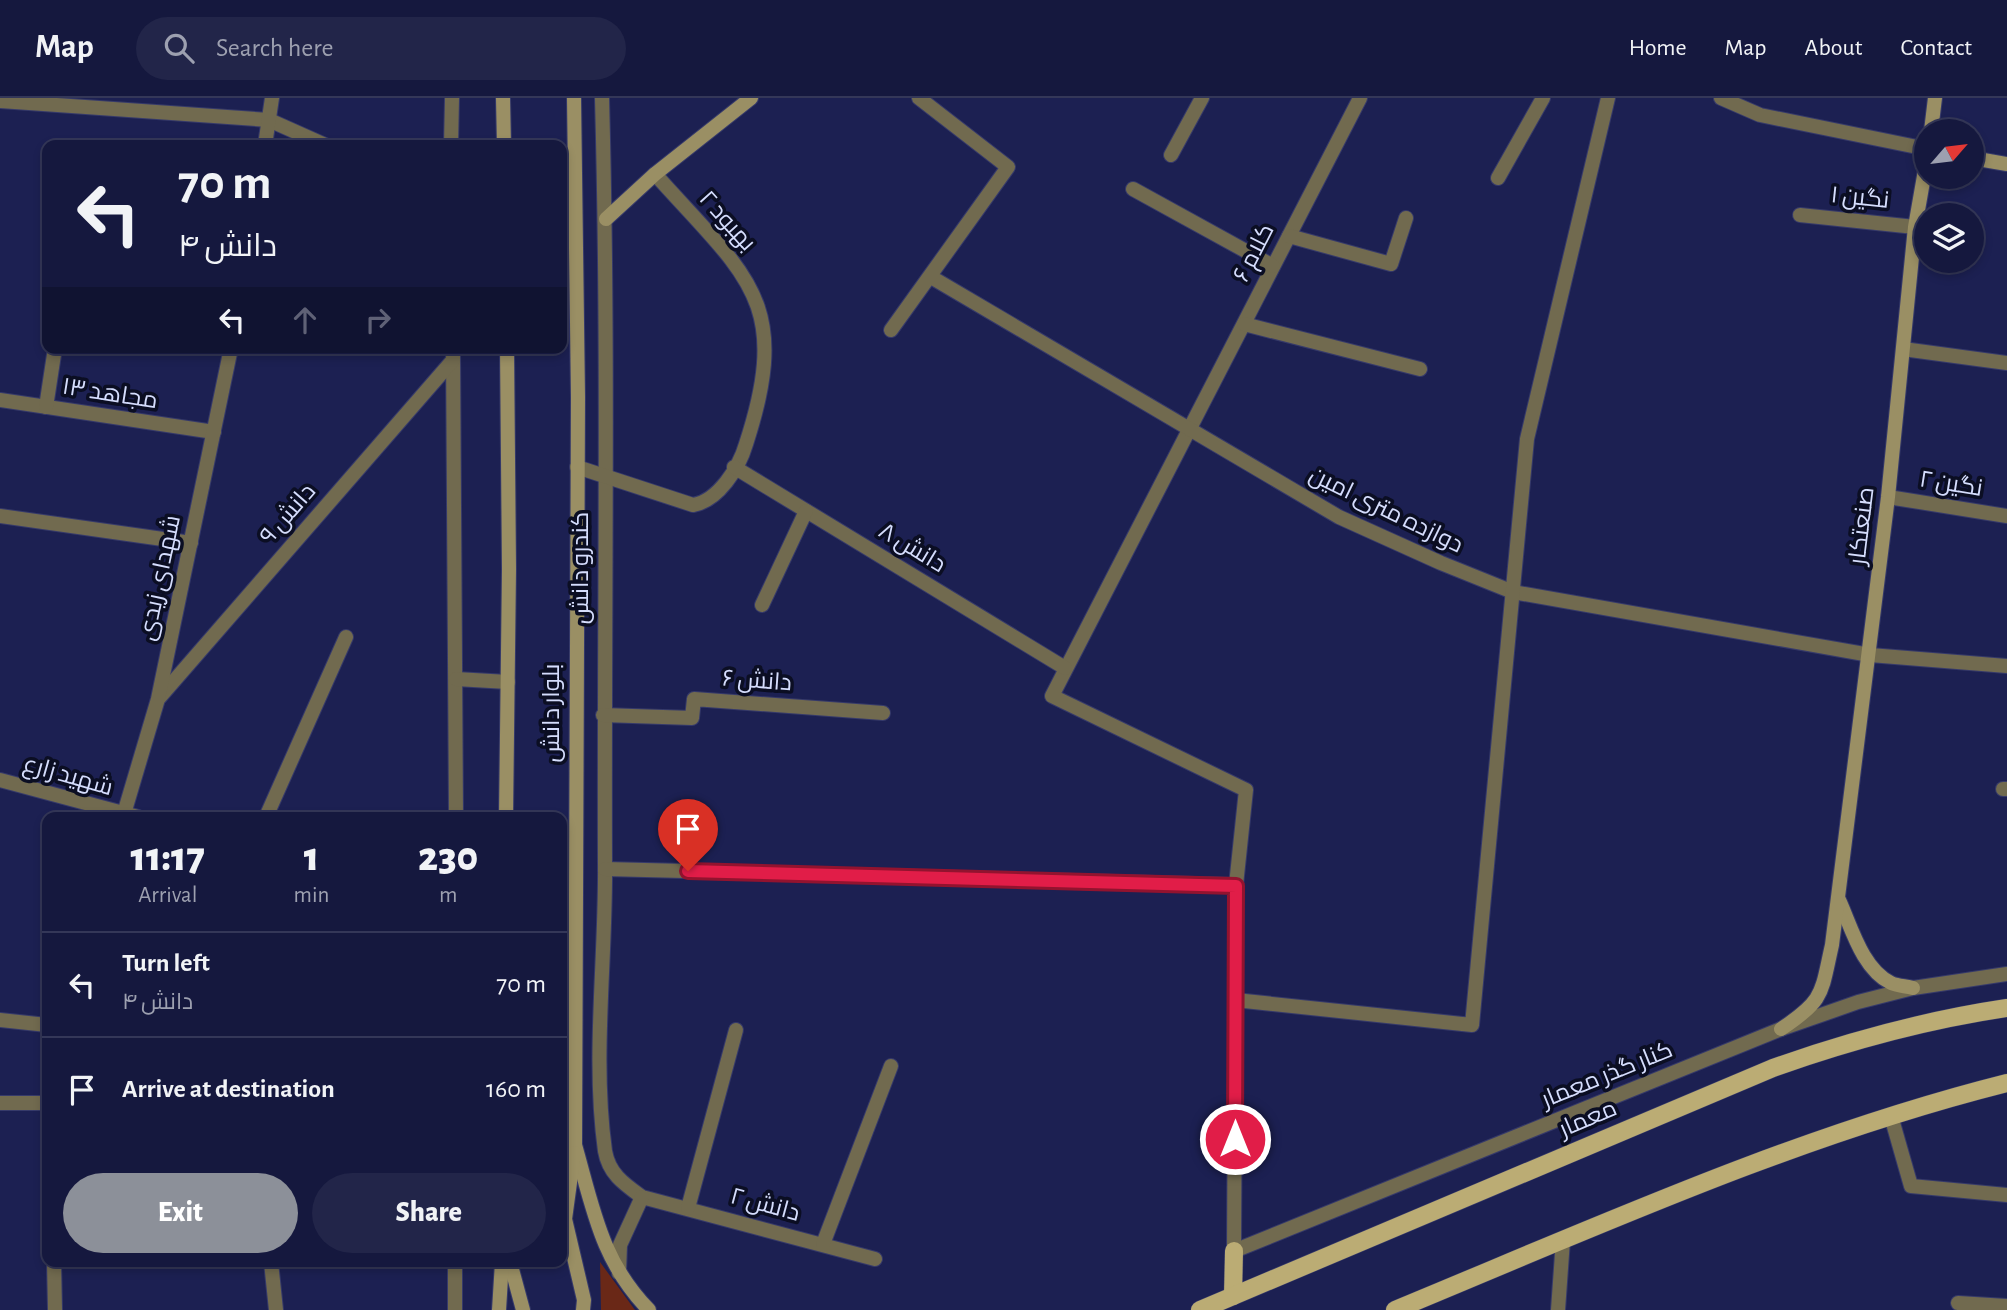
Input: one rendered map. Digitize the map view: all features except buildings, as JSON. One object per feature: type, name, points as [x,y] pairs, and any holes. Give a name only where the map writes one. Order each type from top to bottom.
[{"type":"main road","points":[[503,98],[504,140]]},
{"type":"main road","name":"بلوار دانش","points":[[574,98],[577,467],[575,1145],[605,1250],[619,1273],[649,1310]]},
{"type":"main road","points":[[606,219],[655,174],[751,98]]},
{"type":"main road","points":[[1932,119],[1935,98]]},
{"type":"main road","points":[[1984,160],[2007,164]]},
{"type":"main road","name":"صنعتکار","points":[[1782,1029],[1810,1010],[1821,993],[1839,898],[1888,497],[1914,237]]},
{"type":"main road","name":"بلوار دانش","points":[[506,812],[507,354]]},
{"type":"main road","points":[[1839,898],[1861,950],[1874,969],[1891,984],[1913,988]]},
{"type":"main road","name":"معمار","points":[[1200,1310],[1773,1068],[1837,1045],[1905,1027],[2007,1008]]},
{"type":"main road","points":[[1395,1310],[1739,1169],[1891,1116],[2007,1083]]},
{"type":"main road","points":[[567,1204],[575,1145]]},
{"type":"main road","points":[[567,1228],[584,1300],[583,1310]]},
{"type":"main road","points":[[1233,1296],[1234,1251]]},
{"type":"main road","points":[[499,1310],[502,1267]]},
{"type":"main road","points":[[511,1267],[523,1310]]},
{"type":"street","points":[[266,140],[271,98]]},
{"type":"street","points":[[451,140],[452,98]]},
{"type":"street","name":"کندرو دانش","points":[[602,98],[606,219],[603,715],[606,869],[600,1045],[609,1164],[621,1182],[642,1197]]},
{"type":"street","points":[[891,330],[1008,167],[919,98]]},
{"type":"street","points":[[1171,155],[1202,98]]},
{"type":"street","name":"کلام ۶","points":[[1236,886],[1246,790],[1052,696],[1360,98]]},
{"type":"street","points":[[1498,178],[1543,98]]},
{"type":"street","points":[[1235,1000],[1472,1024],[1527,439],[1608,98]]},
{"type":"street","points":[[1721,98],[1760,115],[1914,146]]},
{"type":"street","points":[[0,101],[269,120],[314,140]]},
{"type":"street","name":"بهبود ۲","points":[[604,475],[693,506],[706,503],[743,454],[765,368],[767,342],[758,302],[745,275],[655,174]]},
{"type":"street","points":[[1133,189],[1273,267]]},
{"type":"street","name":"نگین ۱","points":[[1800,215],[1914,227]]},
{"type":"street","points":[[1289,236],[1391,264],[1406,218]]},
{"type":"street","name":"دوازده متری امین","points":[[931,277],[1339,517],[1513,592],[1870,655],[2007,666]]},
{"type":"street","points":[[1244,324],[1420,369]]},
{"type":"street","points":[[1903,349],[2007,363]]},
{"type":"street","points":[[46,407],[54,354]]},
{"type":"street","name":"شهدای زیدی","points":[[129,812],[158,699],[230,354]]},
{"type":"street","points":[[453,354],[456,812]]},
{"type":"street","name":"دانش ۹","points":[[158,699],[453,354]]},
{"type":"street","name":"مجاهد ۱۳","points":[[0,400],[214,432]]},
{"type":"street","points":[[577,467],[604,475]]},
{"type":"street","name":"دانش ۸","points":[[734,467],[1065,668]]},
{"type":"street","name":"نگین ۲","points":[[1888,497],[2007,516]]},
{"type":"street","points":[[762,605],[806,511]]},
{"type":"street","points":[[0,516],[191,543]]},
{"type":"street","points":[[268,812],[346,637]]},
{"type":"street","points":[[456,679],[508,682]]},
{"type":"street","name":"دانش ۶","points":[[603,715],[692,718],[694,699],[883,713]]},
{"type":"street","name":"شهید زارع","points":[[0,780],[114,812]]},
{"type":"street","points":[[606,869],[1236,886],[1234,1251]]},
{"type":"street","name":"کنار گذر معمار","points":[[1234,1251],[1782,1029],[1858,1002],[1913,988],[2007,974]]},
{"type":"street","points":[[0,1020],[42,1024]]},
{"type":"street","points":[[688,1208],[736,1031]]},
{"type":"street","points":[[823,1244],[891,1066]]},
{"type":"street","points":[[0,1103],[42,1103]]},
{"type":"street","points":[[1891,1116],[1911,1186],[2007,1195]]},
{"type":"street","points":[[619,1273],[620,1245],[642,1197]]},
{"type":"street","name":"دانش ۲","points":[[642,1197],[875,1259]]},
{"type":"street","points":[[1558,1310],[1563,1240]]},
{"type":"street","points":[[54,1267],[55,1310]]},
{"type":"street","points":[[272,1267],[276,1310]]},
{"type":"street","points":[[455,1267],[455,1310]]},
{"type":"street","points":[[1958,1303],[2007,1306]]},
{"type":"shaded area","points":[[600,1262],[635,1310],[601,1310]]},
{"type":"route","points":[[688,871],[1236,886],[1235,1139]]}]
